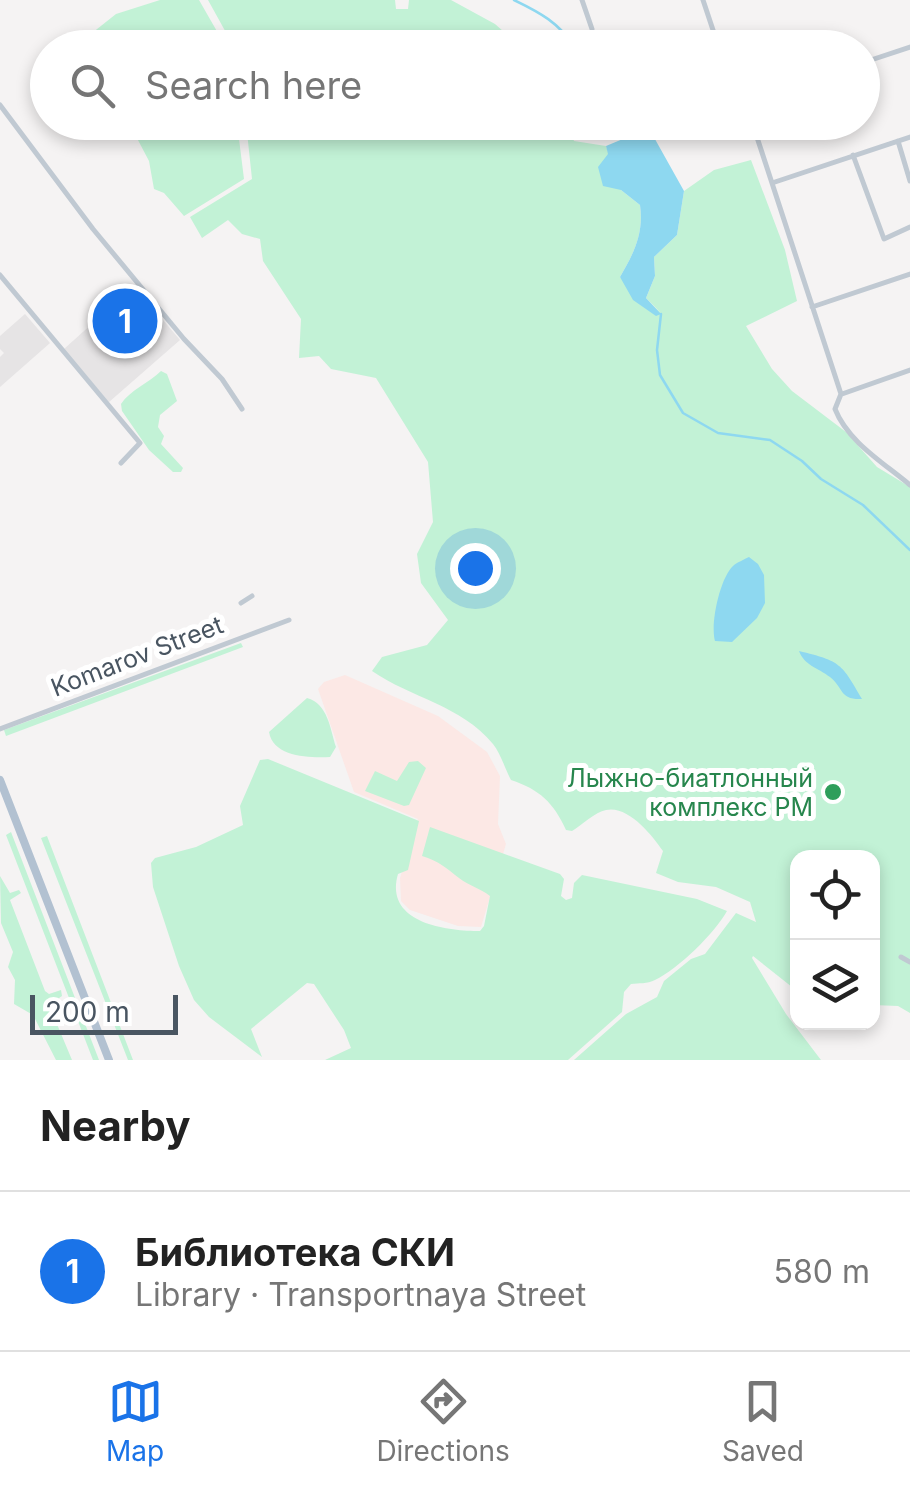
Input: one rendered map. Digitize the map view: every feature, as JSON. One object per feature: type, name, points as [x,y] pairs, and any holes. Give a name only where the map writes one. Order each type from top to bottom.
[{"type":"main road","points":[[0,780],[108,1060]]},
{"type":"street","points":[[582,0],[592,29]]},
{"type":"street","points":[[703,0],[713,30]]},
{"type":"street","points":[[880,57],[910,47]]},
{"type":"street","points":[[0,105],[93,228],[184,340],[222,379],[242,409]]},
{"type":"street","points":[[772,183],[910,137]]},
{"type":"street","points":[[758,140],[841,394],[835,409],[839,420],[857,441],[910,485]]},
{"type":"street","points":[[898,140],[910,181]]},
{"type":"street","points":[[853,155],[884,239],[910,227]]},
{"type":"street","points":[[812,308],[910,274]]},
{"type":"street","points":[[0,276],[140,444],[121,463]]},
{"type":"street","points":[[841,394],[907,373]]},
{"type":"street","points":[[241,603],[252,596]]},
{"type":"street","name":"Komarov Street","points":[[0,728],[288,620]]},
{"type":"street","points":[[901,956],[910,962]]},
{"type":"shaded area","points":[[134,286],[180,340],[109,402],[64,349]]},
{"type":"shaded area","points":[[25,314],[50,343],[0,387],[0,357],[4,353],[0,336]]},
{"type":"shaded area","points":[[345,675],[438,716],[487,752],[500,776],[498,824],[506,844],[481,927],[458,926],[410,910],[401,901],[400,878],[418,819],[354,792],[318,689],[324,682]]},
{"type":"green space","points":[[160,0],[199,0],[216,30],[96,30],[116,14]]},
{"type":"green space","points":[[208,0],[395,0],[396,9],[408,9],[409,0],[451,0],[502,30],[225,30]]},
{"type":"green space","points":[[138,140],[239,140],[244,179],[184,216],[164,193],[154,189],[149,161]]},
{"type":"green space","points":[[248,140],[574,140],[606,146],[621,190],[640,205],[637,242],[620,277],[661,313],[646,298],[655,276],[654,257],[677,235],[684,191],[714,170],[751,160],[785,250],[797,301],[746,326],[772,369],[792,391],[846,432],[877,467],[910,487],[910,1013],[898,1006],[880,1005],[880,850],[790,850],[790,985],[752,958],[790,1019],[790,1030],[798,1030],[821,1060],[574,1060],[626,1014],[657,997],[664,981],[691,959],[705,954],[736,913],[756,922],[750,902],[716,887],[678,882],[656,873],[663,851],[639,823],[623,812],[602,811],[572,831],[566,830],[544,798],[511,780],[496,748],[480,731],[451,711],[372,671],[382,657],[427,645],[448,620],[421,583],[417,554],[433,522],[428,462],[376,378],[331,369],[319,356],[299,358],[301,319],[263,261],[260,239],[242,234],[228,220],[202,238],[190,217],[252,179]]},
{"type":"green space","points":[[161,371],[167,374],[177,401],[160,415],[158,427],[164,436],[161,444],[183,468],[181,472],[173,472],[149,450],[122,411],[125,399]]},
{"type":"green space","points":[[241,643],[243,647],[6,736],[4,730]]},
{"type":"green space","points":[[307,698],[320,706],[327,718],[336,747],[330,757],[293,754],[277,747],[272,740],[269,732]]},
{"type":"green space","points":[[268,759],[419,821],[408,870],[398,874],[396,890],[408,913],[435,926],[480,931],[490,896],[422,856],[430,827],[560,874],[564,879],[561,896],[566,900],[572,898],[574,883],[582,875],[697,899],[727,911],[705,940],[674,968],[652,981],[631,984],[624,992],[622,1012],[568,1060],[325,1060],[351,1048],[314,984],[307,983],[251,1029],[262,1057],[209,1017],[194,1000],[153,887],[151,863],[155,858],[196,847],[243,825],[240,806],[260,760]]},
{"type":"green space","points":[[418,761],[426,768],[409,805],[365,791],[375,771],[397,781],[409,762]]},
{"type":"green space","points":[[11,832],[99,1060],[93,1060],[6,835]]},
{"type":"green space","points":[[47,836],[133,1060],[128,1060],[41,838]]},
{"type":"green space","points":[[0,876],[10,893],[21,893],[10,900],[45,991],[49,994],[61,990],[62,996],[49,1005],[72,1060],[56,1060],[33,1015],[14,1004],[15,980],[8,967],[13,952],[1,923]]},
{"type":"water","points":[[620,140],[655,140],[684,191],[677,235],[654,257],[655,276],[646,298],[661,314],[656,316],[633,300],[620,277],[637,242],[640,205],[621,190],[603,186],[598,167],[608,154],[606,146]]},
{"type":"water","points":[[749,557],[764,575],[765,603],[757,618],[732,642],[715,641],[715,613],[724,580],[733,566]]},
{"type":"water","points":[[799,651],[839,666],[862,699],[845,695]]},
{"type":"waterway","points":[[514,0],[561,30]]},
{"type":"waterway","points":[[661,314],[657,350],[660,375],[683,413],[718,433],[770,440],[863,505],[910,550]]},
{"type":"place","name":"Библиотека СКИ","points":[[125,321]]},
{"type":"place","name":"Лыжно-биатлонный комплекс РМ","points":[[833,792]]}]
